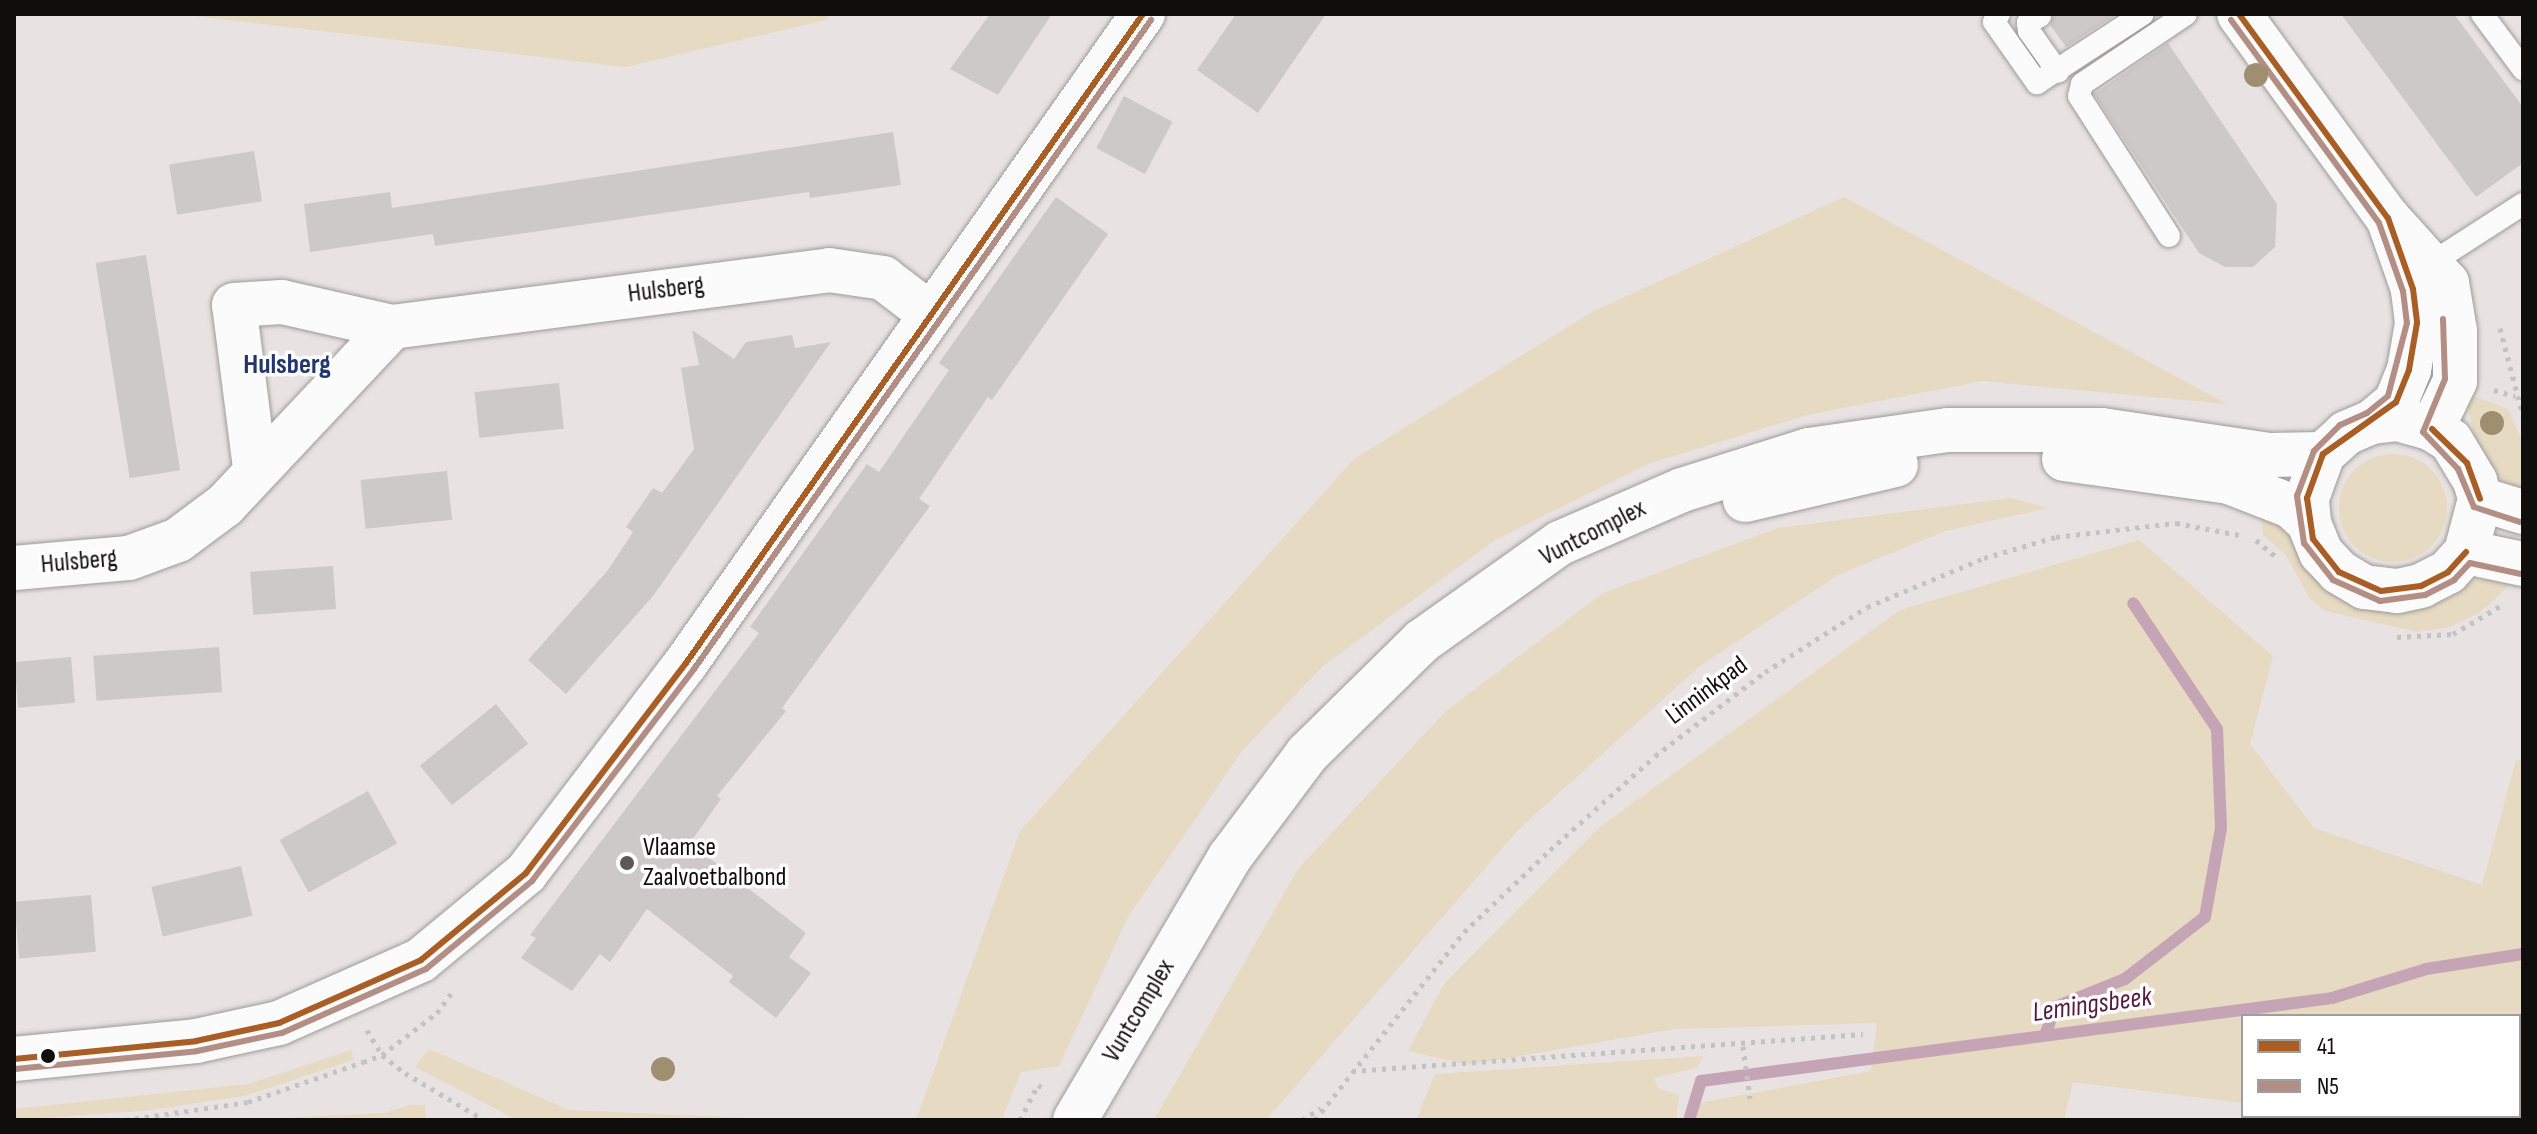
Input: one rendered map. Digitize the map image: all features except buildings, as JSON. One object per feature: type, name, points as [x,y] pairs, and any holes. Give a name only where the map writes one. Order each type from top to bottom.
[{"type":"street","points":[[14,1059],[165,1046],[279,1023],[421,960],[526,873],[607,771],[1143,14]]},
{"type":"street","points":[[2241,15],[2388,218],[2433,262],[2447,283],[2455,331],[2455,381],[2432,429]]},
{"type":"street","points":[[2372,422],[2396,402],[2409,370],[2417,323],[2413,289],[2388,218]]},
{"type":"street","name":"Hulsberg","points":[[255,468],[234,305],[282,302],[392,327],[829,270],[883,278],[929,313]]},
{"type":"street","name":"Hulsberg","points":[[14,568],[129,558],[178,540],[225,505],[255,468],[392,327]]},
{"type":"street","points":[[2398,419],[2432,429],[2467,463],[2480,499],[2466,552],[2448,572],[2421,586],[2381,591],[2339,572],[2321,553],[2309,523],[2307,498],[2323,454],[2346,433],[2372,422],[2398,419]]},
{"type":"street","name":"Vuntcomplex","points":[[1094,1113],[1230,857],[1307,754],[1422,641],[1560,543],[1682,490],[1809,450],[1948,430],[2102,430],[2269,455],[2323,454]]},
{"type":"street","name":"Vuntcomplex","points":[[1094,1113],[1269,846],[1326,772],[1482,629],[1589,562],[1706,510],[1804,484],[1901,464],[2001,456],[2098,461],[2229,482],[2291,506],[2309,523]]},
{"type":"street","points":[[2480,499],[2523,512]]},
{"type":"street","points":[[2466,552],[2523,564]]},
{"type":"lane","points":[[1999,14],[1994,22],[2031,80],[2037,83],[2143,14]]},
{"type":"lane","points":[[2169,236],[2079,96],[2082,84],[2186,14]]},
{"type":"lane","points":[[2482,14],[2523,69]]},
{"type":"lane","points":[[2040,16],[2028,23],[2029,31],[2058,72]]},
{"type":"lane","points":[[2433,262],[2523,204]]},
{"type":"path","points":[[2502,334],[2515,396],[2523,416]]},
{"type":"path","name":"Linninkpad","points":[[1315,1120],[1464,932],[1550,850],[1655,756],[1765,672],[1867,607],[1984,558],[2056,537],[2176,523],[2254,539]]},
{"type":"path","points":[[1351,1071],[1743,1046],[1863,1034]]},
{"type":"path","points":[[1743,1046],[1750,1099]]},
{"type":"path","points":[[129,1120],[248,1102],[382,1055],[484,1120]]},
{"type":"path","points":[[1302,1120],[1326,1105]]},
{"type":"shaded area","points":[[178,14],[831,14],[826,20],[625,67]]},
{"type":"shaded area","points":[[1844,197],[2227,404],[1982,381],[1807,415],[1648,464],[1495,540],[1323,666],[1242,751],[1128,917],[1059,1066],[1021,1072],[1002,1119],[916,1120],[1020,831],[1354,459],[1592,312]]},
{"type":"shaded area","points":[[2464,392],[2508,409],[2523,443],[2523,495],[2494,475],[2479,454]]},
{"type":"shaded area","points":[[2393,454],[2414,458],[2431,470],[2443,487],[2447,508],[2443,529],[2431,546],[2414,558],[2393,562],[2372,558],[2355,546],[2343,529],[2339,508],[2343,487],[2355,470],[2372,458]]},
{"type":"shaded area","points":[[2011,498],[2049,508],[1945,531],[1838,575],[1700,666],[1519,829],[1266,1120],[1154,1120],[1298,869],[1446,711],[1603,593],[1778,528]]},
{"type":"shaded area","points":[[2262,517],[2286,527],[2401,613],[2451,597],[2469,580],[2509,580],[2508,587],[2479,613],[2450,627],[2418,632],[2325,611],[2309,598],[2286,555],[2263,535]]},
{"type":"shaded area","points":[[2139,540],[2273,656],[2250,744],[2314,828],[2482,885],[2516,760],[2523,760],[2523,1120],[2428,1118],[2521,1118],[2521,1014],[2241,1014],[2241,1103],[2073,1082],[2064,1120],[1696,1120],[1699,1103],[1871,1071],[1877,1023],[1675,1029],[1468,1065],[1408,1051],[1444,984],[1601,826],[1900,610]]},
{"type":"shaded area","points":[[429,1049],[569,1110],[793,1120],[517,1120],[415,1067]]},
{"type":"shaded area","points":[[351,1050],[354,1060],[244,1096],[143,1111],[14,1120],[14,1109],[249,1084]]},
{"type":"shaded area","points":[[1703,1056],[1698,1067],[1654,1078],[1658,1088],[1679,1095],[1676,1120],[1416,1120],[1435,1074]]},
{"type":"shaded area","points":[[410,1105],[425,1105],[426,1120],[239,1120],[385,1113]]},
{"type":"waterway","points":[[2046,1033],[2055,1007],[2125,979],[2205,917],[2221,828],[2217,729],[2133,603]]},
{"type":"waterway","name":"Lemingsbeek","points":[[1690,1117],[1701,1081],[2332,998],[2426,969],[2523,954]]},
{"type":"transit line","name":"41","points":[[14,1059],[196,1041],[279,1023],[421,960],[526,873],[686,663],[1143,14]]},
{"type":"transit line","name":"41","points":[[2239,14],[2388,218],[2413,289],[2417,323],[2409,370],[2396,402],[2323,454],[2307,498],[2313,539],[2339,572],[2381,591],[2421,586],[2448,572],[2466,552]]},
{"type":"transit line","name":"N5","points":[[15,1069],[197,1051],[282,1033],[426,969],[532,881],[694,669],[1151,20]]},
{"type":"transit line","name":"N5","points":[[2231,20],[2379,223],[2403,291],[2407,323],[2388,396],[2367,413],[2340,425],[2314,451],[2297,496],[2304,543],[2333,580],[2380,601],[2425,595],[2454,580],[2470,563],[2521,574]]},
{"type":"transit line","name":"N5","points":[[2443,319],[2445,379],[2423,432],[2458,469],[2474,507],[2520,522]]},
{"type":"transit line","name":"41","points":[[2432,429],[2467,463],[2480,499]]},
{"type":"place","name":"Vlaamse Zaalvoetbalbond","points":[[627,863]]},
{"type":"district","name":"Hulsberg","points":[[287,365]]}]
